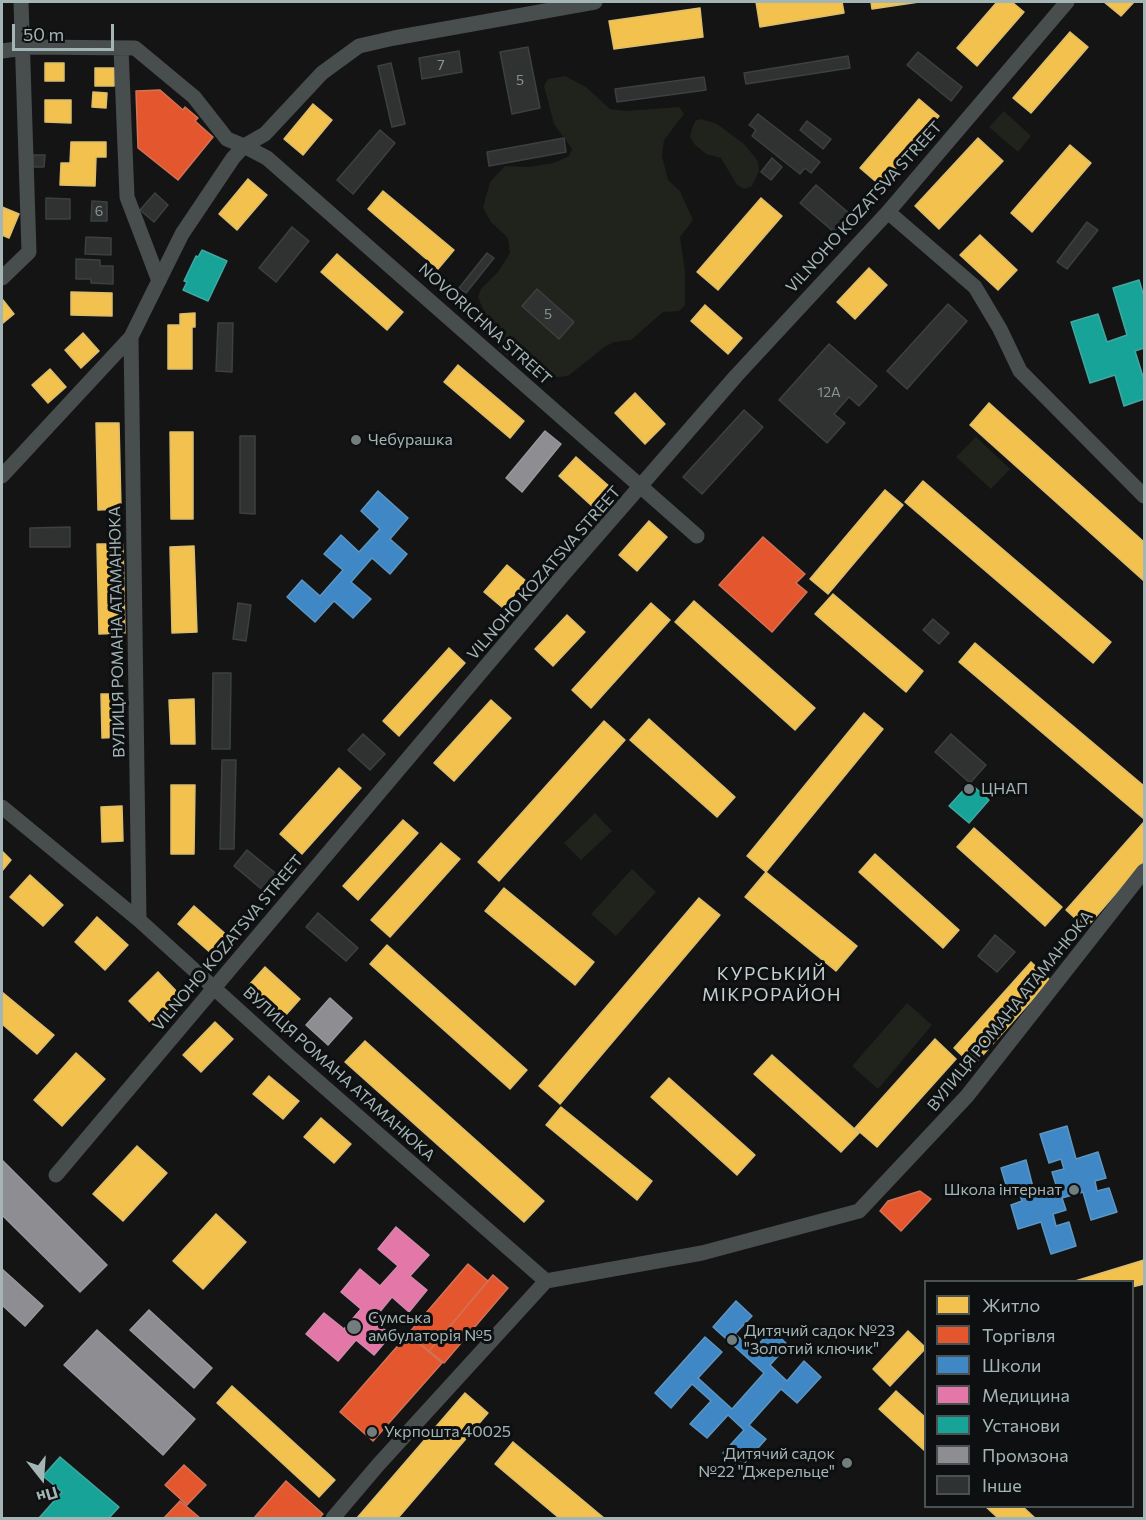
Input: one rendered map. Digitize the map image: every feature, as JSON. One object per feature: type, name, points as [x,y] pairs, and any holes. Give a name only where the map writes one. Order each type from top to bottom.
[{"type":"street","points":[[2,278],[29,252],[21,2]]},
{"type":"street","name":"ВУЛИЦЯ РОМАНА АТАМАНЮКА","points":[[595,2],[359,46],[322,73],[265,134],[244,146],[233,158],[182,234],[131,337],[139,920],[289,1056],[546,1281],[702,1253],[860,1211],[968,1096],[1144,872]]},
{"type":"street","name":"VILNOHO KOZATSVA STREET","points":[[56,1175],[563,575],[736,376],[888,212],[1067,2]]},
{"type":"street","points":[[2,51],[24,48],[128,48],[194,97],[227,139],[244,146]]},
{"type":"street","points":[[128,48],[127,197],[159,281]]},
{"type":"street","name":"NOVORICHNA STREET","points":[[244,146],[267,158],[697,536]]},
{"type":"street","points":[[888,212],[975,287],[1020,371],[1144,496]]},
{"type":"street","points":[[2,476],[131,337]]},
{"type":"street","points":[[2,807],[139,920]]},
{"type":"street","points":[[333,1518],[378,1465],[546,1281]]},
{"type":"shaded area","points":[[565,76],[586,87],[610,109],[626,111],[679,107],[684,114],[664,140],[662,156],[668,180],[680,191],[693,220],[680,237],[685,272],[685,305],[679,311],[663,312],[631,340],[614,342],[606,346],[568,376],[539,379],[499,349],[478,297],[481,289],[498,272],[510,253],[508,238],[491,222],[483,208],[490,182],[505,166],[528,167],[554,163],[569,156],[572,149],[554,124],[544,86],[548,79]]},
{"type":"shaded area","points":[[1004,111],[1031,136],[1018,152],[989,127]]},
{"type":"shaded area","points":[[701,119],[717,124],[744,144],[754,156],[758,162],[759,171],[752,186],[744,189],[737,185],[721,158],[706,154],[694,144],[690,137],[692,129],[695,121]]},
{"type":"shaded area","points":[[976,437],[1010,469],[991,489],[956,457]]},
{"type":"shaded area","points":[[595,813],[612,831],[581,860],[564,843]]},
{"type":"shaded area","points":[[632,869],[656,892],[616,936],[591,914]]},
{"type":"shaded area","points":[[907,1003],[932,1025],[878,1089],[852,1066]]},
{"type":"building: Житло","points":[[756,2],[842,2],[844,13],[760,27]]},
{"type":"building: Житло","points":[[871,2],[919,2],[872,9]]},
{"type":"building: Житло","points":[[997,2],[1012,2],[1024,12],[977,66],[957,48]]},
{"type":"building: Житло","points":[[1104,2],[1134,2],[1121,16]]},
{"type":"building: Житло","points":[[700,8],[703,37],[614,49],[609,21]]},
{"type":"building: Житло","points":[[1070,32],[1088,47],[1031,113],[1013,98]]},
{"type":"building: Житло","points":[[45,63],[64,63],[64,81],[45,81]]},
{"type":"building: Житло","points":[[95,68],[114,68],[114,86],[95,86]]},
{"type":"building: Житло","points":[[93,92],[107,93],[106,108],[92,107]]},
{"type":"building: Житло","points":[[919,99],[939,116],[881,186],[860,168]]},
{"type":"building: Житло","points":[[45,100],[71,100],[71,123],[45,122]]},
{"type":"building: Житло","points":[[313,104],[332,120],[303,155],[284,139]]},
{"type":"building: Житло","points":[[978,138],[1003,161],[939,229],[915,206]]},
{"type":"building: Житло","points":[[71,142],[106,142],[106,157],[96,157],[95,186],[60,185],[61,163],[70,163]]},
{"type":"building: Житло","points":[[1070,145],[1091,163],[1032,232],[1011,213]]},
{"type":"building: Житло","points":[[248,179],[267,195],[237,230],[219,214]]},
{"type":"building: Житло","points":[[383,191],[454,250],[438,269],[368,209]]},
{"type":"building: Житло","points":[[761,198],[782,216],[718,290],[697,272]]},
{"type":"building: Житло","points":[[2,207],[19,214],[9,238],[2,235]]},
{"type":"building: Житло","points":[[980,235],[1017,270],[998,290],[960,255]]},
{"type":"building: Житло","points":[[337,254],[403,312],[387,330],[321,272]]},
{"type":"building: Житло","points":[[869,268],[887,285],[855,319],[837,302]]},
{"type":"building: Житло","points":[[71,292],[112,293],[112,316],[71,315]]},
{"type":"building: Житло","points":[[3,300],[14,314],[3,323],[2,321]]},
{"type":"building: Житло","points":[[705,305],[742,338],[728,354],[691,321]]},
{"type":"building: Житло","points":[[195,313],[195,327],[192,327],[192,369],[168,369],[168,325],[180,325],[180,314]]},
{"type":"building: Житло","points":[[83,333],[99,351],[81,368],[65,350]]},
{"type":"building: Житло","points":[[458,365],[524,421],[510,438],[444,382]]},
{"type":"building: Житло","points":[[50,369],[66,387],[48,403],[32,385]]},
{"type":"building: Житло","points":[[635,393],[665,424],[645,444],[615,413]]},
{"type":"building: Житло","points":[[989,403],[1144,542],[1144,581],[970,425]]},
{"type":"building: Житло","points":[[96,423],[119,423],[121,509],[98,510]]},
{"type":"building: Житло","points":[[170,432],[193,432],[193,519],[171,519]]},
{"type":"building: Житло","points":[[576,457],[610,487],[592,506],[559,476]]},
{"type":"building: Житло","points":[[923,481],[1111,642],[1093,663],[905,502]]},
{"type":"building: Житло","points":[[885,490],[903,505],[828,594],[810,579]]},
{"type":"building: Житло","points":[[649,521],[667,537],[637,571],[619,555]]},
{"type":"building: Житло","points":[[97,544],[123,544],[125,633],[99,634]]},
{"type":"building: Житло","points":[[194,546],[197,632],[172,633],[170,547]]},
{"type":"building: Житло","points":[[507,565],[526,581],[503,608],[484,592]]},
{"type":"building: Житло","points":[[833,594],[923,671],[906,692],[815,614]]},
{"type":"building: Житло","points":[[694,601],[815,708],[795,730],[675,622]]},
{"type":"building: Житло","points":[[651,603],[670,620],[591,708],[572,690]]},
{"type":"building: Житло","points":[[567,615],[585,632],[553,666],[535,649]]},
{"type":"building: Житло","points":[[975,643],[1144,786],[1144,819],[959,662]]},
{"type":"building: Житло","points":[[449,648],[465,663],[399,736],[383,721]]},
{"type":"building: Житло","points":[[101,694],[120,694],[122,737],[102,738]]},
{"type":"building: Житло","points":[[194,699],[195,744],[171,744],[169,700]]},
{"type":"building: Житло","points":[[491,700],[511,718],[454,781],[434,763]]},
{"type":"building: Житло","points":[[864,713],[883,729],[766,872],[747,856]]},
{"type":"building: Житло","points":[[649,719],[735,797],[717,817],[630,740]]},
{"type":"building: Житло","points":[[604,721],[625,740],[499,881],[478,862]]},
{"type":"building: Житло","points":[[339,768],[361,788],[302,854],[280,834]]},
{"type":"building: Житло","points":[[171,785],[195,785],[194,854],[171,854]]},
{"type":"building: Житло","points":[[122,806],[123,841],[102,842],[101,807]]},
{"type":"building: Житло","points":[[403,820],[418,833],[358,900],[343,886]]},
{"type":"building: Житло","points":[[1143,823],[1144,861],[1086,928],[1066,910]]},
{"type":"building: Житло","points":[[974,828],[1062,907],[1045,926],[957,847]]},
{"type":"building: Житло","points":[[441,843],[460,859],[390,937],[371,920]]},
{"type":"building: Житло","points":[[2,851],[11,860],[2,871]]},
{"type":"building: Житло","points":[[875,854],[959,930],[943,948],[859,872]]},
{"type":"building: Житло","points":[[766,872],[857,946],[836,971],[745,897]]},
{"type":"building: Житло","points":[[30,875],[63,905],[43,926],[10,897]]},
{"type":"building: Житло","points":[[504,888],[594,962],[575,985],[485,911]]},
{"type":"building: Житло","points":[[699,898],[720,915],[560,1104],[539,1086]]},
{"type":"building: Житло","points":[[194,906],[229,937],[213,955],[178,924]]},
{"type":"building: Житло","points":[[97,917],[128,945],[105,970],[75,942]]},
{"type":"building: Житло","points":[[387,945],[527,1070],[510,1089],[370,964]]},
{"type":"building: Житло","points":[[1031,962],[1050,980],[973,1066],[954,1048]]},
{"type":"building: Житло","points":[[265,967],[300,999],[284,1017],[249,985]]},
{"type":"building: Житло","points":[[158,972],[181,996],[152,1024],[129,1001]]},
{"type":"building: Житло","points":[[2,992],[54,1035],[37,1054],[2,1024]]},
{"type":"building: Житло","points":[[215,1022],[233,1039],[201,1072],[183,1055]]},
{"type":"building: Житло","points":[[935,1039],[956,1059],[877,1147],[855,1128]]},
{"type":"building: Житло","points":[[365,1041],[544,1201],[524,1222],[345,1062]]},
{"type":"building: Житло","points":[[76,1053],[105,1079],[62,1126],[34,1100]]},
{"type":"building: Житло","points":[[772,1055],[859,1133],[841,1152],[754,1074]]},
{"type":"building: Житло","points":[[269,1076],[299,1101],[283,1119],[253,1094]]},
{"type":"building: Житло","points":[[669,1078],[755,1155],[737,1175],[651,1097]]},
{"type":"building: Житло","points":[[561,1107],[652,1181],[637,1200],[546,1125]]},
{"type":"building: Житло","points":[[321,1118],[351,1144],[334,1163],[304,1137]]},
{"type":"building: Житло","points":[[137,1146],[167,1173],[123,1221],[93,1194]]},
{"type":"building: Житло","points":[[216,1214],[246,1242],[203,1289],[173,1261]]},
{"type":"building: Житло","points":[[1144,1260],[1144,1284],[1134,1286],[1134,1280],[1079,1280]]},
{"type":"building: Житло","points":[[908,1331],[924,1346],[924,1350],[890,1386],[873,1369]]},
{"type":"building: Житло","points":[[232,1386],[335,1480],[319,1497],[217,1403]]},
{"type":"building: Житло","points":[[896,1391],[924,1416],[924,1450],[879,1409]]},
{"type":"building: Житло","points":[[465,1393],[488,1413],[398,1518],[357,1518]]},
{"type":"building: Житло","points":[[513,1442],[604,1518],[559,1518],[495,1464]]},
{"type":"building: Житло","points":[[987,1508],[1024,1508],[1035,1518],[998,1518]]},
{"type":"building: Торгівля","points":[[160,90],[183,110],[185,107],[198,118],[195,121],[213,137],[178,180],[138,148],[136,91]]},
{"type":"building: Торгівля","points":[[763,537],[805,574],[796,583],[807,592],[772,632],[719,585]]},
{"type":"building: Торгівля","points":[[920,1191],[931,1199],[901,1231],[880,1211],[888,1201]]},
{"type":"building: Торгівля","points":[[468,1264],[488,1281],[429,1351],[408,1334]]},
{"type":"building: Торгівля","points":[[493,1275],[508,1288],[444,1363],[429,1351]]},
{"type":"building: Торгівля","points":[[408,1334],[442,1363],[373,1441],[340,1412]]},
{"type":"building: Торгівля","points":[[184,1465],[206,1485],[187,1505],[165,1485]]},
{"type":"building: Торгівля","points":[[286,1481],[323,1514],[319,1518],[254,1518]]},
{"type":"building: Торгівля","points":[[180,1501],[200,1518],[164,1518]]},
{"type":"building: Школи","points":[[378,491],[408,518],[390,539],[407,554],[390,574],[372,558],[351,582],[371,599],[353,618],[334,601],[315,622],[287,597],[302,580],[320,596],[343,570],[324,554],[341,535],[359,552],[380,529],[361,511]]},
{"type":"building: Школи","name":"Школа інтернат","points":[[1067,1126],[1076,1159],[1098,1152],[1106,1178],[1095,1181],[1097,1191],[1109,1188],[1117,1212],[1091,1220],[1083,1192],[1062,1198],[1066,1210],[1053,1214],[1056,1226],[1069,1222],[1076,1246],[1051,1254],[1041,1222],[1018,1229],[1011,1205],[1022,1201],[1019,1192],[1009,1195],[1001,1168],[1026,1160],[1035,1195],[1057,1188],[1052,1172],[1064,1169],[1061,1159],[1049,1163],[1040,1134]]},
{"type":"building: Школи","points":[[736,1301],[752,1316],[735,1334],[753,1350],[772,1330],[788,1345],[770,1365],[787,1381],[804,1361],[821,1377],[797,1403],[781,1389],[749,1425],[766,1439],[740,1468],[723,1453],[744,1430],[728,1415],[707,1438],[690,1424],[711,1401],[692,1384],[671,1408],[655,1393],[705,1337],[722,1352],[698,1378],[732,1409],[764,1373],[713,1327]]},
{"type":"building: Медицина","points":[[396,1227],[429,1255],[410,1276],[427,1290],[409,1312],[392,1297],[373,1320],[391,1335],[374,1355],[356,1340],[338,1361],[306,1334],[324,1313],[344,1329],[361,1309],[341,1292],[360,1269],[380,1286],[398,1266],[378,1249]]},
{"type":"building: Установи","points":[[202,250],[227,261],[208,301],[183,290],[187,282],[184,281],[196,256],[198,257]]},
{"type":"building: Установи","points":[[1139,280],[1144,297],[1144,348],[1135,351],[1144,380],[1144,399],[1124,406],[1115,375],[1090,383],[1071,322],[1098,314],[1107,342],[1127,335],[1113,288]]},
{"type":"building: Установи","points":[[970,783],[989,800],[969,823],[949,806]]},
{"type":"building: Установи","points":[[60,1457],[119,1507],[109,1518],[39,1518],[62,1492],[43,1476]]},
{"type":"building: Промзона","points":[[545,431],[561,444],[522,492],[506,478]]},
{"type":"building: Промзона","points":[[330,998],[352,1018],[328,1045],[306,1025]]},
{"type":"building: Промзона","points":[[2,1160],[107,1265],[80,1292],[2,1215]]},
{"type":"building: Промзона","points":[[2,1269],[43,1306],[25,1326],[2,1305]]},
{"type":"building: Промзона","points":[[149,1310],[212,1368],[194,1388],[130,1330]]},
{"type":"building: Промзона","points":[[97,1330],[195,1419],[163,1455],[64,1365]]},
{"type":"building: Інше","points":[[528,47],[540,108],[512,114],[500,52]]},
{"type":"building: Інше","points":[[459,51],[462,72],[422,79],[419,58]]},
{"type":"building: Інше","points":[[918,52],[962,87],[951,101],[907,65]]},
{"type":"building: Інше","points":[[848,56],[850,68],[746,84],[744,73]]},
{"type":"building: Інше","points":[[391,63],[405,124],[392,127],[378,66]]},
{"type":"building: Інше","points":[[704,77],[706,90],[617,102],[615,89]]},
{"type":"building: Інше","points":[[758,114],[820,162],[811,173],[805,168],[800,174],[752,136],[756,130],[749,125]]},
{"type":"building: Інше","points":[[807,121],[831,139],[823,149],[800,130]]},
{"type":"building: Інше","points":[[380,130],[395,143],[353,194],[337,180]]},
{"type":"building: Інше","points":[[564,138],[566,152],[489,166],[487,152]]},
{"type":"building: Інше","points":[[33,155],[45,155],[44,167],[33,167]]},
{"type":"building: Інше","points":[[772,158],[782,167],[771,180],[761,172]]},
{"type":"building: Інше","points":[[816,185],[850,214],[834,232],[800,203]]},
{"type":"building: Інше","points":[[155,193],[168,205],[154,222],[140,210]]},
{"type":"building: Інше","points":[[46,198],[70,199],[70,219],[46,219]]},
{"type":"building: Інше","points":[[92,201],[107,202],[107,221],[91,221]]},
{"type":"building: Інше","points":[[1087,222],[1098,230],[1067,269],[1057,262]]},
{"type":"building: Інше","points":[[292,227],[309,241],[276,282],[259,268]]},
{"type":"building: Інше","points":[[86,237],[111,238],[111,255],[85,254]]},
{"type":"building: Інше","points":[[487,253],[494,258],[466,293],[459,288]]},
{"type":"building: Інше","points":[[76,259],[100,260],[100,266],[113,266],[113,284],[91,283],[91,279],[76,279]]},
{"type":"building: Інше","points":[[537,289],[574,322],[559,339],[522,306]]},
{"type":"building: Інше","points":[[948,304],[967,321],[907,389],[887,371]]},
{"type":"building: Інше","points":[[218,323],[233,323],[232,372],[216,371]]},
{"type":"building: Інше","points":[[829,344],[877,386],[859,406],[849,397],[834,414],[845,423],[827,443],[779,400]]},
{"type":"building: Інше","points":[[744,410],[763,427],[702,494],[683,477]]},
{"type":"building: Інше","points":[[240,436],[255,436],[255,514],[240,513]]},
{"type":"building: Інше","points":[[70,527],[70,547],[30,547],[30,528]]},
{"type":"building: Інше","points":[[238,603],[251,605],[246,641],[233,639]]},
{"type":"building: Інше","points":[[933,619],[949,633],[939,644],[923,630]]},
{"type":"building: Інше","points":[[213,673],[231,673],[230,749],[212,749]]},
{"type":"building: Інше","points":[[363,734],[385,754],[370,770],[348,750]]},
{"type":"building: Інше","points":[[951,734],[986,765],[970,783],[935,752]]},
{"type":"building: Інше","points":[[222,760],[236,760],[234,849],[220,849]]},
{"type":"building: Інше","points":[[247,850],[279,876],[265,892],[234,866]]},
{"type":"building: Інше","points":[[318,913],[358,948],[346,961],[306,927]]},
{"type":"building: Інше","points":[[995,935],[1015,952],[997,972],[978,956]]},
{"type":"place","name":"Чебурашка","points":[[356,440]]},
{"type":"place","name":"ЦНАП","points":[[969,789]]},
{"type":"place","name":"Школа інтернат","points":[[1074,1190]]},
{"type":"place","name":"Сумська амбулаторія №5","points":[[354,1327]]},
{"type":"place","name":"Дитячий садок №23 \"Золотий ключик\"","points":[[732,1340]]},
{"type":"place","name":"Укрпошта 40025","points":[[372,1432]]},
{"type":"place","name":"Дитячий садок №22 \"Джерельце\"","points":[[847,1463]]},
{"type":"district","name":"КУРСЬКИЙ МІКРОРАЙОН","points":[[772,984]]}]
